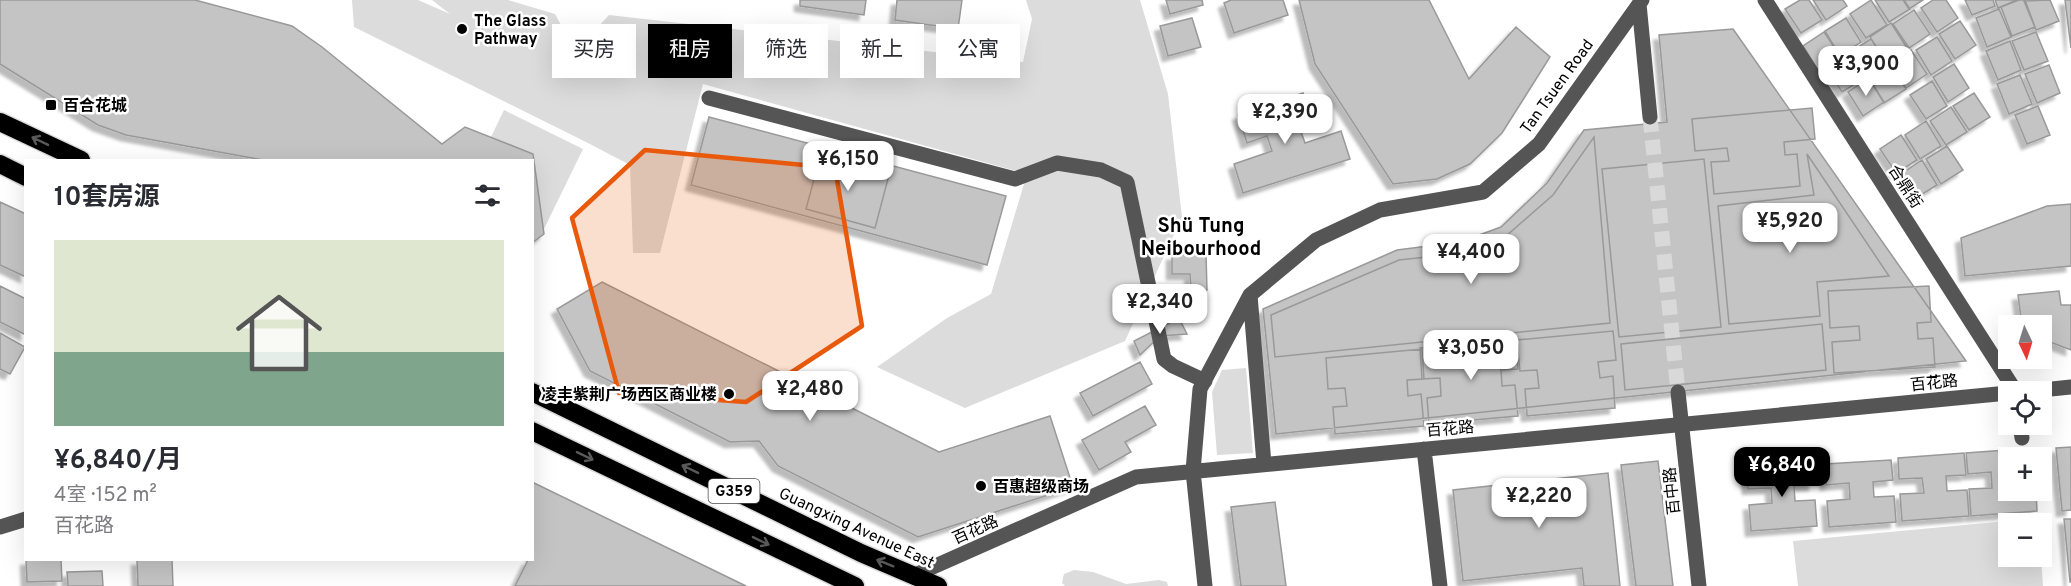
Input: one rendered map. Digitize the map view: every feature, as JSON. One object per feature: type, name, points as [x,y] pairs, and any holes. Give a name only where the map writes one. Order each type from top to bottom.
[{"type":"highway","points":[[0,122],[79,159]]},
{"type":"highway","points":[[0,164],[24,176]]},
{"type":"highway","name":"Guangxing Avenue East","points":[[534,393],[861,553],[938,586]]},
{"type":"highway","name":"G359","points":[[534,432],[855,586]]},
{"type":"street","name":"合鼎街","points":[[1765,0],[2009,381]]},
{"type":"street","points":[[1640,2],[1650,117]]},
{"type":"street","name":"Tan Tsuen Road","points":[[1205,586],[1193,471],[1200,389],[1250,295],[1316,240],[1380,210],[1484,192],[1539,144],[1640,2]]},
{"type":"street","points":[[710,98],[1015,179],[1056,163],[1101,170],[1127,182],[1164,359],[1173,366],[1205,381]]},
{"type":"street","points":[[1250,295],[1264,464]]},
{"type":"street","points":[[2052,389],[2071,387]]},
{"type":"street","name":"百中路","points":[[1678,392],[1699,586]]},
{"type":"street","name":"百花路","points":[[915,575],[1136,477],[1998,394]]},
{"type":"street","points":[[1424,449],[1440,586]]},
{"type":"street","points":[[0,527],[24,520]]},
{"type":"highlighted area","points":[[645,150],[835,168],[862,326],[746,402],[619,393],[572,218]]},
{"type":"shaded area","points":[[352,0],[418,0],[450,14],[432,0],[508,0],[555,14],[560,24],[552,24],[552,78],[636,78],[636,24],[601,24],[609,15],[688,24],[648,24],[648,78],[732,78],[732,29],[744,30],[744,78],[828,78],[828,40],[840,41],[840,78],[924,78],[924,51],[936,52],[936,78],[1020,78],[1020,62],[1023,62],[1032,19],[1026,0],[1140,0],[1168,94],[1182,217],[1125,341],[965,408],[877,367],[947,318],[991,294],[1027,174],[703,84],[660,253],[633,253],[630,165],[354,27]]},
{"type":"shaded area","points":[[504,110],[583,149],[542,233],[534,159],[480,159]]},
{"type":"shaded area","points":[[1246,368],[1253,453],[1217,455],[1212,392],[1222,370]]},
{"type":"shaded area","points":[[1998,522],[1998,567],[2042,567],[2043,586],[1798,586],[1793,541]]},
{"type":"shaded area","points":[[1074,570],[1093,572],[1126,584],[1159,580],[1167,582],[1168,586],[1065,586],[1062,583],[1064,574]]},
{"type":"building","points":[[0,0],[195,0],[292,26],[322,47],[442,144],[465,127],[533,154],[534,159],[258,159],[126,135],[98,125],[0,64]]},
{"type":"building","points":[[800,0],[866,0],[864,15],[800,6]]},
{"type":"building","points":[[897,0],[962,0],[959,24],[936,24],[936,26],[895,20]]},
{"type":"building","points":[[1166,0],[1202,0],[1203,5],[1170,14]]},
{"type":"building","points":[[1231,0],[1283,0],[1288,15],[1234,33],[1224,3]]},
{"type":"building","points":[[1299,0],[1429,0],[1469,79],[1516,27],[1550,57],[1502,133],[1470,164],[1437,179],[1393,184],[1315,64]]},
{"type":"building","points":[[1800,0],[1809,0],[1822,20],[1801,33],[1785,9]]},
{"type":"building","points":[[1813,0],[1843,0],[1847,6],[1826,20]]},
{"type":"building","points":[[1871,0],[1887,25],[1866,38],[1850,14]]},
{"type":"building","points":[[1875,0],[1904,0],[1910,9],[1889,22]]},
{"type":"building","points":[[1903,0],[1923,0],[1909,9]]},
{"type":"building","points":[[1933,0],[1946,0],[1958,18],[1937,32],[1921,8]]},
{"type":"building","points":[[1965,0],[1993,0],[1995,6],[1972,15]]},
{"type":"building","points":[[1995,0],[2017,0],[1998,8]]},
{"type":"building","points":[[2025,0],[2035,27],[2012,36],[2001,7]]},
{"type":"building","points":[[2050,0],[2059,21],[2036,30],[2024,1]]},
{"type":"building","points":[[2065,0],[2071,0],[2071,48]]},
{"type":"building","points":[[1999,9],[2011,37],[1987,47],[1976,18]]},
{"type":"building","points":[[1914,10],[1930,34],[1909,48],[1893,24]]},
{"type":"building","points":[[1192,18],[1201,47],[1168,56],[1160,26]]},
{"type":"building","points":[[1846,18],[1861,42],[1840,56],[1825,31]]},
{"type":"building","points":[[1960,21],[1976,45],[1955,59],[1939,34]]},
{"type":"building","points":[[1891,23],[1907,48],[1885,61],[1870,37]]},
{"type":"building","points":[[1733,29],[1966,361],[1276,434],[1263,309],[1397,250],[1460,242],[1501,227],[1547,183],[1584,130],[1667,122],[1659,35]]},
{"type":"building","points":[[1824,32],[1840,56],[1818,70],[1803,46]]},
{"type":"building","points":[[2036,32],[2048,61],[2024,70],[2012,41]]},
{"type":"building","points":[[1937,37],[1952,61],[1931,75],[1916,50]]},
{"type":"building","points":[[1871,39],[1887,63],[1866,77],[1850,52]]},
{"type":"building","points":[[2010,41],[2021,70],[1998,80],[1986,51]]},
{"type":"building","points":[[1911,50],[1927,74],[1906,88],[1890,64]]},
{"type":"building","points":[[1847,55],[1863,79],[1842,92],[1826,68]]},
{"type":"building","points":[[1954,64],[1969,88],[1948,102],[1933,77]]},
{"type":"building","points":[[1890,65],[1906,89],[1884,103],[1869,79]]},
{"type":"building","points":[[2049,65],[2060,93],[2037,103],[2025,74]]},
{"type":"building","points":[[2020,75],[2032,104],[2009,114],[1997,84]]},
{"type":"building","points":[[1869,78],[1884,102],[1863,116],[1848,92]]},
{"type":"building","points":[[1932,81],[1947,106],[1926,119],[1910,95]]},
{"type":"building","points":[[1303,93],[1312,122],[1299,126],[1305,143],[1341,131],[1350,159],[1243,193],[1234,164],[1272,151],[1267,136],[1247,143],[1238,115]]},
{"type":"building","points":[[1974,93],[1990,117],[1969,130],[1953,106]]},
{"type":"building","points":[[2038,106],[2050,135],[2027,144],[2015,115]]},
{"type":"building","points":[[1951,107],[1967,132],[1946,145],[1930,121]]},
{"type":"building","points":[[1812,108],[1815,139],[1784,142],[1785,155],[1797,154],[1800,186],[1714,194],[1711,162],[1729,161],[1727,148],[1695,151],[1692,119]]},
{"type":"building","points":[[709,117],[1006,196],[987,265],[691,185]]},
{"type":"building","points":[[1926,121],[1941,146],[1920,159],[1905,135]]},
{"type":"building","points":[[1901,135],[1917,160],[1896,173],[1880,149]]},
{"type":"building","points":[[1594,137],[1610,323],[1275,357],[1271,315],[1399,260],[1464,253],[1506,236],[1553,195]]},
{"type":"building","points":[[1947,146],[1963,170],[1941,184],[1926,159]]},
{"type":"building","points":[[1807,154],[1889,276],[1817,282],[1820,316],[1729,324],[1718,206],[1814,195]]},
{"type":"building","points":[[820,157],[889,175],[875,228],[806,209]]},
{"type":"building","points":[[1704,159],[1721,327],[1619,337],[1602,169]]},
{"type":"building","points":[[1922,160],[1937,185],[1916,198],[1901,174]]},
{"type":"building","points":[[534,161],[544,234],[534,242]]},
{"type":"building","points":[[0,202],[24,213],[24,276],[0,265]]},
{"type":"building","points":[[2071,204],[2071,266],[1965,276],[1961,238],[2047,206]]},
{"type":"building","points":[[1206,254],[1207,290],[1191,290],[1190,274],[1172,274],[1172,255]]},
{"type":"building","name":"凌丰紫荆广场西区商业楼","points":[[602,282],[939,452],[1050,416],[1073,487],[918,537],[778,466],[759,441],[730,442],[590,371],[557,309]]},
{"type":"building","points":[[0,286],[24,298],[24,334],[0,322]]},
{"type":"building","points":[[1929,286],[1931,322],[1917,323],[1918,339],[1933,338],[1935,367],[1834,373],[1832,342],[1860,340],[1859,326],[1830,328],[1828,291]]},
{"type":"building","points":[[2059,291],[2061,305],[2071,305],[2071,350],[2052,343],[2052,315],[2021,315],[2018,295]]},
{"type":"building","points":[[1179,318],[1187,334],[1160,336],[1140,355],[1134,341]]},
{"type":"building","points":[[1822,324],[1826,370],[1625,390],[1621,344]]},
{"type":"building","points":[[1613,331],[1616,360],[1598,362],[1600,378],[1613,376],[1615,408],[1527,416],[1525,389],[1539,388],[1537,370],[1520,371],[1517,340]]},
{"type":"building","points":[[0,333],[24,346],[24,349],[10,374],[0,369]]},
{"type":"building","points":[[1515,340],[1518,369],[1501,370],[1502,386],[1515,385],[1518,416],[1429,424],[1427,398],[1441,396],[1440,378],[1422,379],[1420,348]]},
{"type":"building","points":[[1422,349],[1424,379],[1407,380],[1408,396],[1421,394],[1424,426],[1335,434],[1333,407],[1347,406],[1345,388],[1328,389],[1326,358]]},
{"type":"building","points":[[1140,362],[1152,384],[1093,416],[1080,393]]},
{"type":"building","points":[[1145,406],[1156,425],[1125,442],[1131,452],[1099,470],[1082,440]]},
{"type":"building","points":[[2071,447],[2071,510],[2062,511],[2056,448]]},
{"type":"building","points":[[1998,451],[1998,501],[2037,501],[2037,511],[1971,516],[1969,489],[1992,488],[1991,472],[1968,474],[1966,453]]},
{"type":"building","points":[[1964,453],[1966,475],[1946,476],[1947,491],[1967,490],[1969,516],[1902,521],[1900,494],[1924,493],[1922,478],[1899,479],[1898,458]]},
{"type":"building","points":[[1891,460],[1893,480],[1873,482],[1874,497],[1894,496],[1896,522],[1829,527],[1827,501],[1850,499],[1849,483],[1826,485],[1825,464]]},
{"type":"building","points":[[1658,461],[1673,586],[1636,586],[1621,465]]},
{"type":"building","points":[[1813,464],[1814,485],[1794,486],[1795,501],[1815,500],[1817,526],[1751,531],[1749,505],[1772,503],[1771,488],[1748,489],[1746,468]]},
{"type":"building","points":[[1608,473],[1620,586],[1584,586],[1582,568],[1463,581],[1453,490]]},
{"type":"building","points":[[534,483],[746,586],[515,586],[528,561],[534,561]]},
{"type":"building","points":[[1275,502],[1286,586],[1241,586],[1231,507]]},
{"type":"building","points":[[2064,519],[2071,519],[2071,582],[2070,582]]},
{"type":"building","points":[[26,561],[61,561],[62,581],[27,582]]},
{"type":"building","points":[[137,561],[172,561],[173,586],[138,586]]},
{"type":"building","points":[[102,571],[103,586],[68,586],[67,572]]},
{"type":"tunnel","points":[[1650,117],[1678,392]]},
{"type":"place","name":"The Glass Pathway","points":[[462,29]]},
{"type":"place","name":"百合花城","points":[[51,105]]},
{"type":"place","name":"凌丰紫荆广场西区商业楼","points":[[729,394]]},
{"type":"place","name":"百惠超级商场","points":[[981,486]]},
{"type":"district","name":"Shü Tung Neibourhood","points":[[1201,236]]}]
